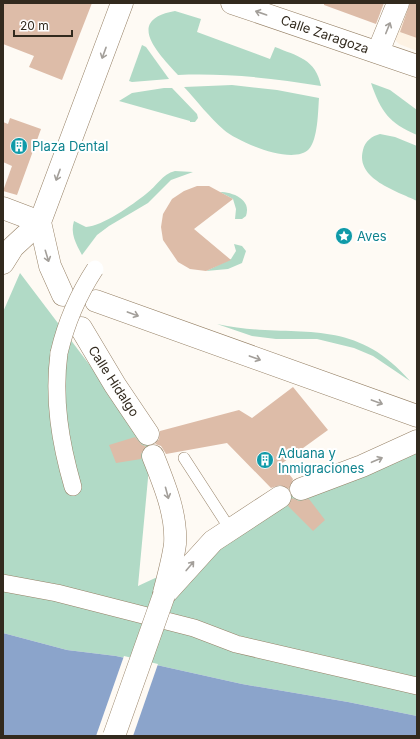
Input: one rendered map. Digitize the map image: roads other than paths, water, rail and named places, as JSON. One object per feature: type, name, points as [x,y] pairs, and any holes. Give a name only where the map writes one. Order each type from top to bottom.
[{"type":"main road","points":[[3,263],[13,247],[40,222],[122,3]]},
{"type":"main road","name":"Calle Zaragoza","points":[[232,3],[417,66]]},
{"type":"main road","points":[[378,52],[398,3]]},
{"type":"main road","points":[[3,208],[40,222]]},
{"type":"main road","points":[[40,222],[45,248],[62,291]]},
{"type":"main road","points":[[96,301],[417,416]]},
{"type":"main road","name":"Calle Hidalgo","points":[[81,328],[115,385],[148,434]]},
{"type":"main road","points":[[301,489],[368,464],[417,441]]},
{"type":"main road","points":[[114,736],[164,595],[175,542],[173,518],[167,490],[153,456]]},
{"type":"main road","points":[[164,595],[213,541],[280,497]]},
{"type":"street","points":[[73,487],[58,421],[56,376],[62,338],[76,302],[95,269]]},
{"type":"street","points":[[3,583],[56,593],[194,628],[236,644],[417,686]]},
{"type":"lane","points":[[184,458],[230,529]]},
{"type":"water","points":[[3,633],[67,650],[116,656],[242,684],[348,702],[417,716],[417,736],[3,736]]},
{"type":"place","name":"Plaza Dental","points":[[19,146]]},
{"type":"place","name":"Aves","points":[[344,236]]},
{"type":"place","name":"Aduana y Inmigraciones","points":[[265,460]]}]
